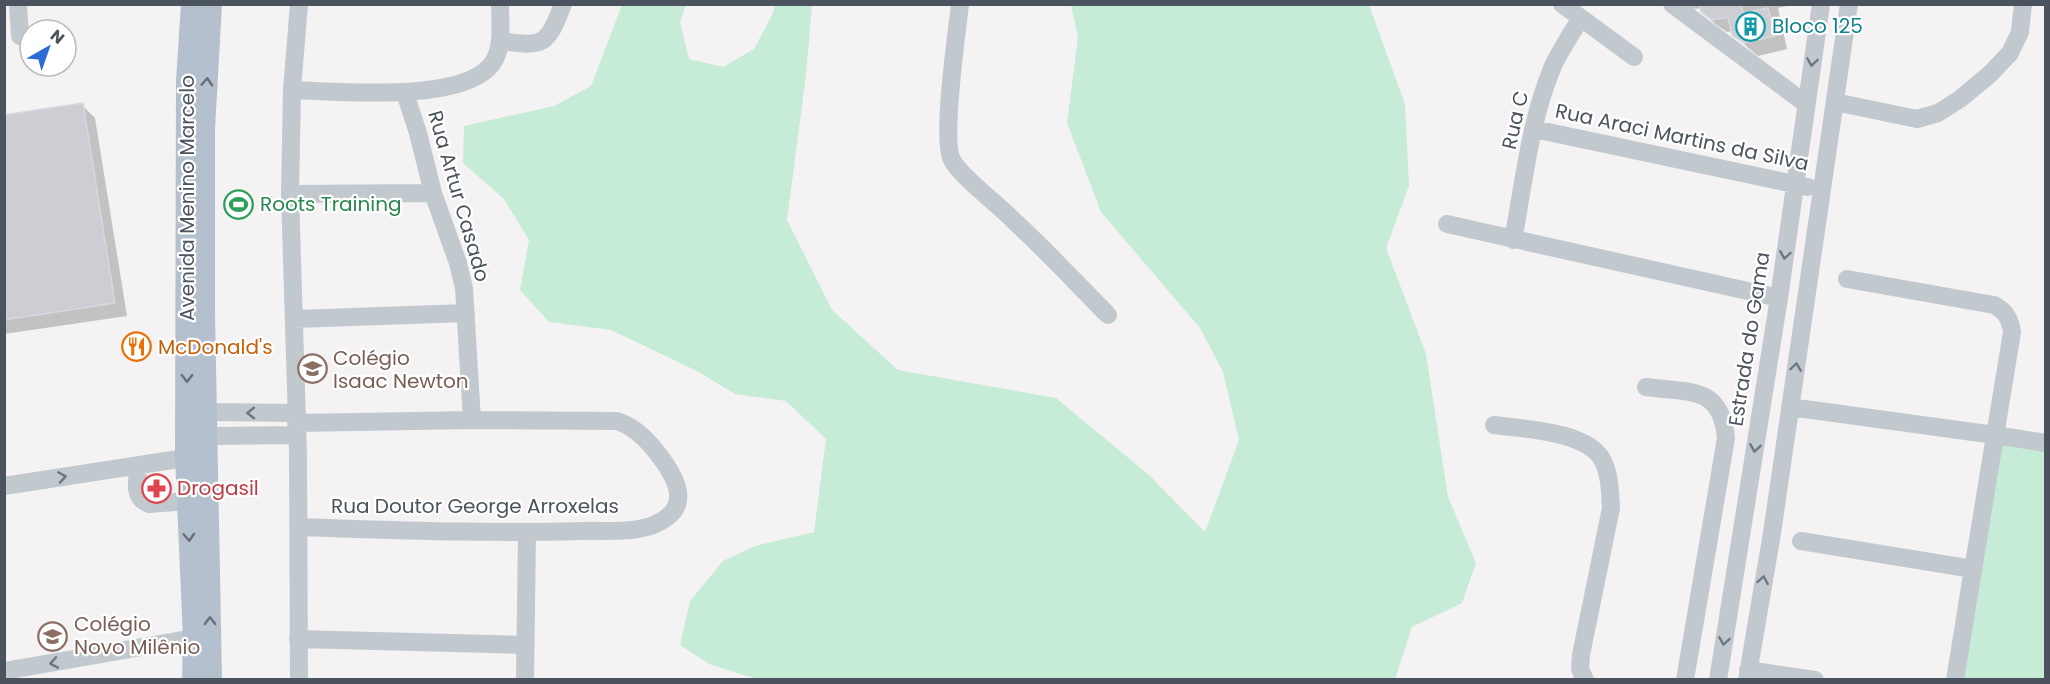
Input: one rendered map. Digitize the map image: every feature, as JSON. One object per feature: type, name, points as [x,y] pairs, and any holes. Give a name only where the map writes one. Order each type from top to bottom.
[{"type":"main road","name":"Avenida Menino Marcelo","points":[[192,4],[187,81],[197,412],[211,680]]},
{"type":"main road","name":"Avenida Menino Marcelo","points":[[197,412],[204,313],[204,129],[211,4]]},
{"type":"main road","name":"Avenida Menino Marcelo","points":[[193,680],[194,638],[188,501],[200,450]]},
{"type":"street","points":[[299,4],[292,90],[290,194],[295,318],[299,680]]},
{"type":"street","points":[[292,90],[405,93],[468,81],[486,71],[494,60],[500,41],[500,4]]},
{"type":"street","points":[[500,41],[535,44],[549,37],[562,4]]},
{"type":"street","points":[[960,4],[952,71],[948,136],[952,160],[1108,315]]},
{"type":"street","points":[[1562,4],[1634,57]]},
{"type":"street","points":[[1672,4],[1806,104]]},
{"type":"street","name":"Estrada do Gama","points":[[1718,680],[1779,298],[1821,4]]},
{"type":"street","points":[[1815,680],[1767,673],[1748,675],[1772,533],[1849,4]]},
{"type":"street","points":[[1835,102],[1917,119],[1938,113],[1960,99],[1990,74],[2010,52],[2020,32],[2023,4]]},
{"type":"street","name":"Rua C","points":[[1514,240],[1534,129],[1554,65],[1562,47],[1581,18]]},
{"type":"street","name":"Rua Artur Casado","points":[[405,93],[433,193],[458,263],[464,288],[472,420]]},
{"type":"street","name":"Rua Araci Martins da Silva","points":[[1534,129],[1822,190]]},
{"type":"street","points":[[290,194],[433,193]]},
{"type":"street","points":[[1447,224],[1779,298]]},
{"type":"street","points":[[1847,279],[1994,304],[2007,316],[2012,332],[1955,680]]},
{"type":"street","points":[[295,318],[466,314]]},
{"type":"street","points":[[1646,387],[1705,396],[1716,404],[1725,421],[1726,438],[1685,680]]},
{"type":"street","points":[[1790,407],[2046,443]]},
{"type":"street","points":[[197,412],[296,424],[472,420]]},
{"type":"street","name":"Rua Doutor George Arroxelas","points":[[298,527],[527,533],[636,529],[657,524],[668,517],[675,507],[679,495],[677,482],[643,436],[629,425],[617,421],[472,420]]},
{"type":"street","points":[[4,486],[139,465],[296,424]]},
{"type":"street","points":[[1494,424],[1579,440],[1592,448],[1603,461],[1610,486],[1611,508],[1581,655],[1580,669],[1585,680]]},
{"type":"street","points":[[139,465],[136,492],[143,502],[148,504],[188,501]]},
{"type":"street","points":[[525,680],[527,533]]},
{"type":"street","points":[[1801,542],[1973,569]]},
{"type":"street","points":[[4,671],[194,638]]},
{"type":"street","points":[[298,639],[525,645]]},
{"type":"green space","points":[[622,5],[686,5],[680,22],[689,59],[723,67],[754,49],[775,5],[812,5],[806,75],[787,220],[832,310],[898,370],[1056,398],[1149,475],[1205,532],[1239,440],[1223,372],[1200,328],[1101,212],[1067,123],[1078,37],[1071,5],[1369,5],[1405,104],[1409,186],[1386,248],[1426,354],[1448,497],[1476,563],[1462,603],[1412,627],[1395,679],[759,680],[709,664],[680,645],[690,601],[723,561],[755,546],[814,532],[826,439],[786,401],[735,394],[697,371],[611,330],[549,322],[520,290],[529,240],[504,199],[463,163],[464,126],[554,106],[591,86]]},
{"type":"green space","points":[[1992,435],[2045,445],[2045,679],[1947,680],[1963,571]]},
{"type":"building","name":"Bloco 125","points":[[1700,4],[1741,4],[1743,13],[1768,8],[1775,36],[1744,43],[1732,35],[1728,17],[1712,20],[1701,12]]},
{"type":"building","points":[[83,103],[115,303],[4,320],[4,115]]},
{"type":"place","name":"Bloco 125","points":[[1751,26]]},
{"type":"place","name":"Roots Training","points":[[239,204]]},
{"type":"place","name":"McDonald's","points":[[137,347]]},
{"type":"place","name":"Colégio Isaac Newton","points":[[312,369]]},
{"type":"place","name":"Drogasil","points":[[156,488]]},
{"type":"place","name":"Colégio Novo Milênio","points":[[53,636]]}]
